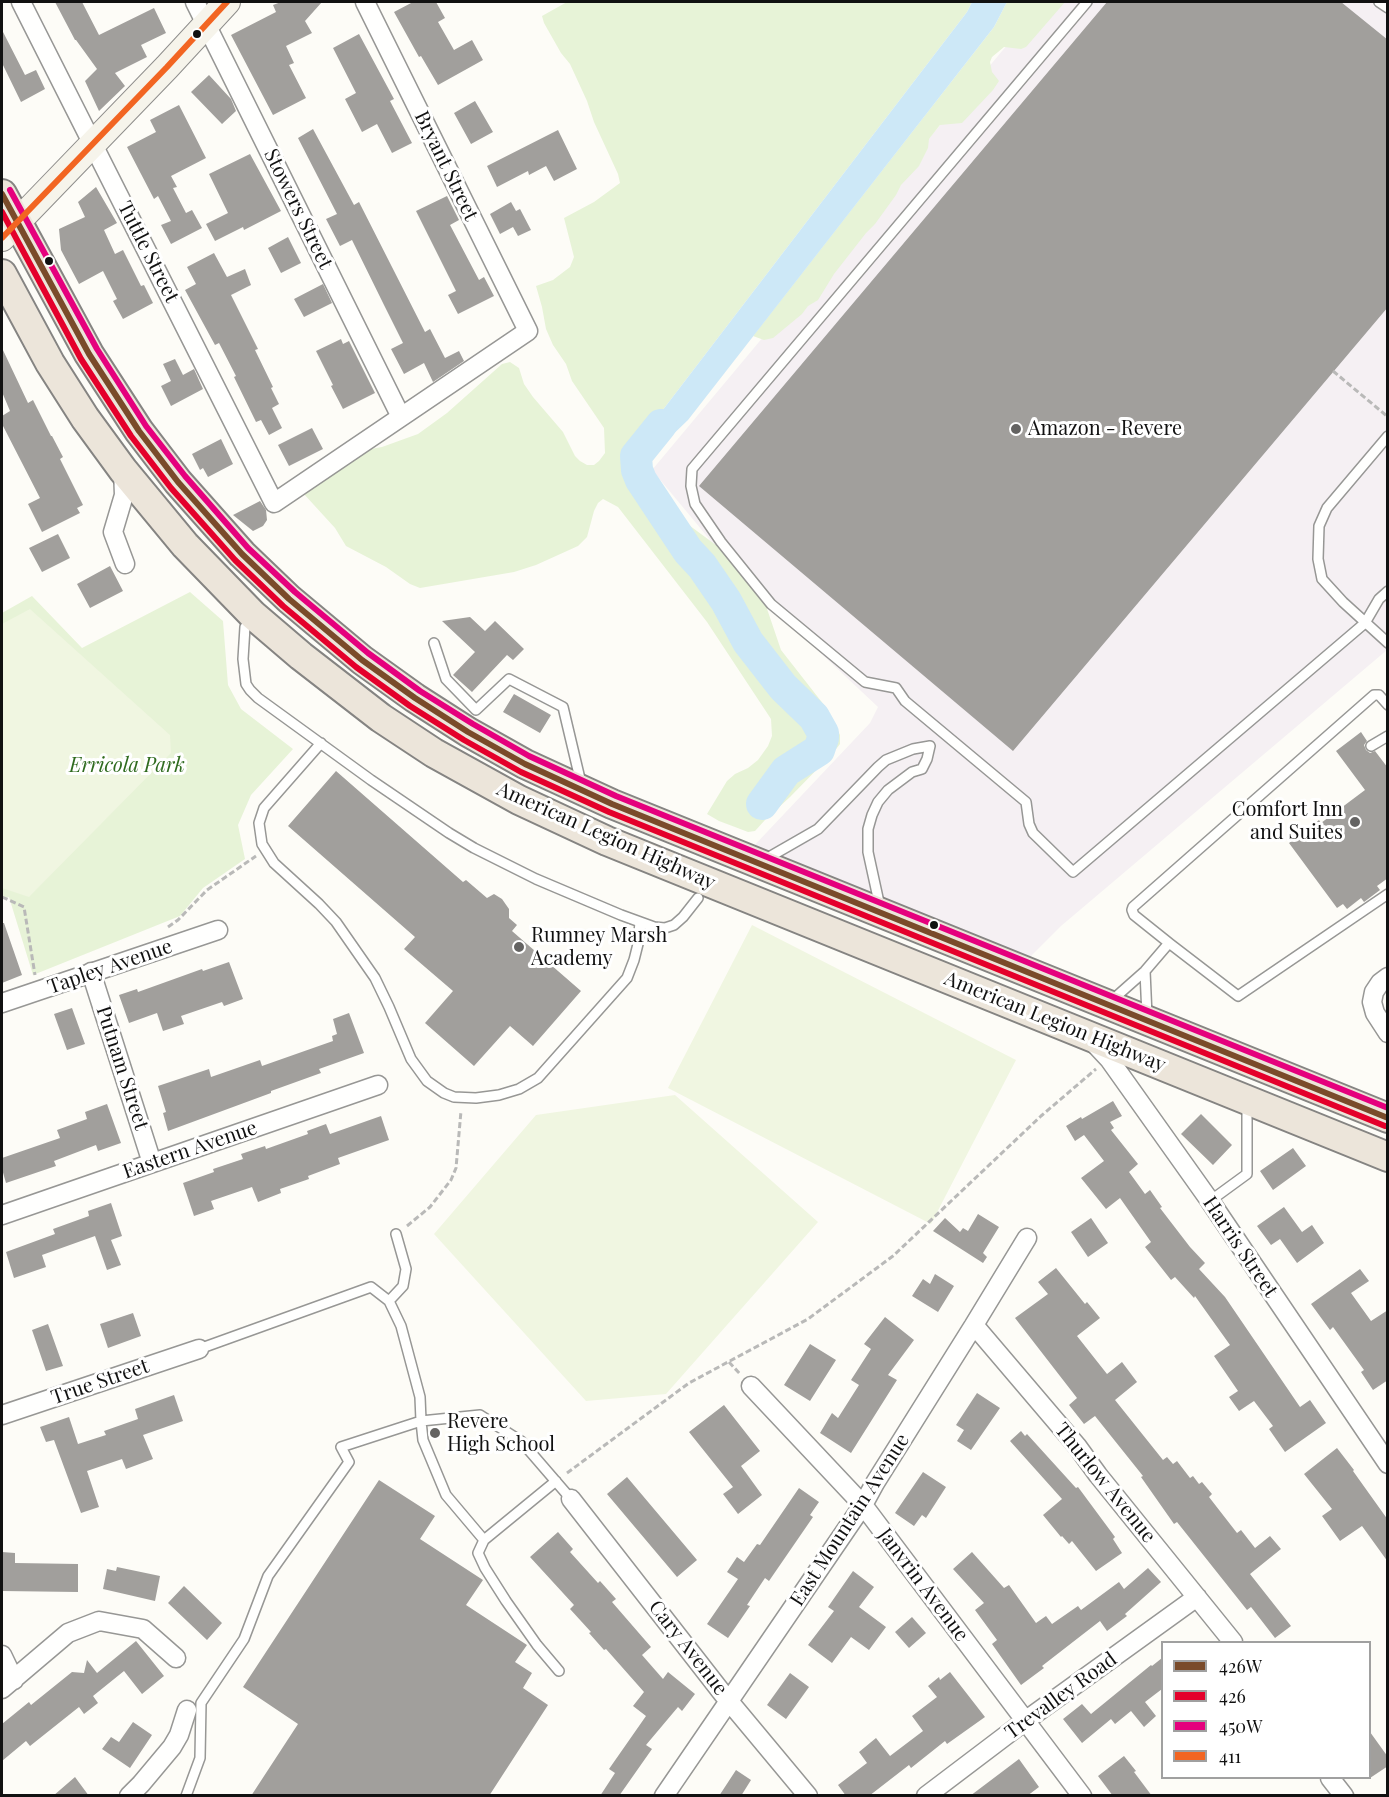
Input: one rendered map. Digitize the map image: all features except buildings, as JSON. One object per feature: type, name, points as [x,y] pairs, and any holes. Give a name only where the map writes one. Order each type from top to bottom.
[{"type":"highway","name":"American Legion Highway","points":[[2,194],[9,230],[138,431],[178,482],[242,554],[289,599],[337,641],[414,698],[496,748],[583,792],[1388,1118]]},
{"type":"highway","name":"American Legion Highway","points":[[2,274],[67,391],[123,470],[185,545],[253,615],[327,678],[381,718],[443,758],[519,800],[607,841],[1388,1156]]},
{"type":"main road","points":[[9,230],[167,67],[201,13],[227,2]]},
{"type":"street","name":"Tuttle Street","points":[[21,2],[274,503],[401,417]]},
{"type":"street","name":"Bryant Street","points":[[365,2],[528,331],[401,417]]},
{"type":"street","name":"Stowers Street","points":[[201,13],[401,417]]},
{"type":"street","points":[[123,470],[123,495],[113,532],[124,564]]},
{"type":"street","name":"Tapley Avenue","points":[[2,1003],[218,930]]},
{"type":"street","name":"Putnam Street","points":[[91,972],[152,1163]]},
{"type":"street","points":[[1388,977],[1374,992],[1372,1002],[1375,1013],[1388,1033]]},
{"type":"street","name":"Harris Street","points":[[1086,1034],[1109,1059],[1210,1201],[1388,1464]]},
{"type":"street","name":"Eastern Avenue","points":[[2,1215],[378,1085]]},
{"type":"street","name":"East Mountain Avenue","points":[[664,1796],[713,1721],[863,1505],[874,1483],[1027,1238]]},
{"type":"street","name":"Thurlow Avenue","points":[[974,1325],[1077,1446],[1232,1641]]},
{"type":"street","name":"True Street","points":[[2,1415],[199,1349]]},
{"type":"street","name":"Janvrin Avenue","points":[[751,1386],[863,1505],[1082,1796]]},
{"type":"street","name":"Cary Avenue","points":[[571,1499],[729,1701],[808,1796]]},
{"type":"street","name":"Trevalley Road","points":[[926,1796],[1025,1721],[1197,1597]]},
{"type":"street","points":[[2,1655],[8,1685],[68,1633],[99,1621],[143,1629],[176,1658]]},
{"type":"street","points":[[129,1796],[172,1747],[187,1710]]},
{"type":"street","points":[[1331,1779],[1344,1796]]},
{"type":"lane","points":[[1087,2],[692,469],[691,486],[695,504],[721,542],[771,604],[865,682],[896,688],[905,701],[1026,802],[1029,824],[1033,833],[1073,872],[1365,623],[1379,599],[1388,591]]},
{"type":"lane","points":[[1379,2],[1388,8]]},
{"type":"lane","points":[[1388,436],[1327,508],[1319,526],[1317,559],[1322,579],[1388,644]]},
{"type":"lane","points":[[253,615],[245,627],[243,659],[246,684],[258,698],[418,813],[474,848],[536,879],[654,927],[665,928],[674,925],[684,917],[698,898]]},
{"type":"lane","points":[[434,643],[446,679],[476,710],[509,679],[563,707],[583,792]]},
{"type":"lane","points":[[1388,705],[1379,695],[1374,695],[1132,910],[1134,915],[1238,996],[1388,894]]},
{"type":"lane","points":[[881,913],[868,852],[868,829],[872,815],[878,802],[888,790],[912,772],[922,769],[930,746],[941,732]]},
{"type":"lane","points":[[1371,747],[1388,736]]},
{"type":"lane","points":[[321,743],[264,807],[259,823],[264,850],[274,863],[336,922],[375,978],[411,1059],[428,1081],[444,1093],[476,1098],[499,1095],[519,1089],[538,1078],[627,978],[634,960],[640,922]]},
{"type":"lane","points":[[759,863],[818,829],[886,760],[913,749],[930,746]]},
{"type":"lane","points":[[1108,1004],[1145,971],[1169,943]]},
{"type":"lane","points":[[1145,971],[1148,1020]]},
{"type":"lane","points":[[1210,1201],[1247,1174],[1247,1099]]},
{"type":"lane","points":[[389,1301],[403,1286],[406,1269],[396,1234]]},
{"type":"lane","points":[[199,1349],[371,1287],[389,1301],[400,1326],[420,1397],[423,1440],[446,1495],[484,1540]]},
{"type":"lane","points":[[186,1796],[200,1758],[201,1703],[244,1640],[268,1576],[349,1462],[341,1447],[421,1421],[480,1415],[521,1441],[571,1499]]},
{"type":"lane","points":[[556,1481],[484,1540],[478,1553],[485,1568],[530,1636],[559,1671]]},
{"type":"path","points":[[1333,371],[1388,417]]},
{"type":"path","points":[[159,932],[178,920],[207,890],[264,850]]},
{"type":"path","points":[[2,897],[24,907],[38,991]]},
{"type":"path","points":[[556,1481],[689,1383],[808,1319],[893,1256],[1041,1116],[1109,1059]]},
{"type":"path","points":[[396,1234],[430,1207],[451,1180],[456,1168],[463,1097]]},
{"type":"shaded area","name":"Amazon - Revere","points":[[1043,2],[1387,2],[1387,650],[1061,926],[1029,958],[750,850],[870,723],[878,707],[745,582],[652,470]]},
{"type":"green space","points":[[567,2],[972,2],[967,12],[662,411],[650,417],[643,426],[634,457],[650,463],[650,478],[666,506],[728,554],[764,600],[781,650],[828,710],[840,735],[840,744],[833,753],[755,831],[748,832],[707,814],[727,781],[758,760],[768,746],[772,736],[771,719],[707,622],[618,507],[603,499],[594,511],[587,537],[578,546],[536,565],[514,572],[420,588],[346,546],[335,528],[303,493],[365,450],[382,447],[418,434],[447,413],[502,364],[510,362],[519,368],[524,384],[563,432],[580,461],[587,465],[594,465],[605,453],[604,428],[572,381],[566,364],[553,345],[546,329],[536,286],[553,280],[570,267],[574,257],[564,218],[594,202],[620,183],[570,64],[544,23],[542,16]]},
{"type":"green space","points":[[1007,2],[1065,2],[1026,47],[1021,49],[1004,47],[992,57],[990,62],[992,72],[999,81],[993,90],[962,123],[940,125],[929,139],[928,148],[919,166],[901,185],[875,224],[834,274],[818,300],[808,306],[802,314],[773,338],[764,340],[753,336],[994,27]]},
{"type":"green space","name":"Erricola Park","points":[[190,592],[223,621],[228,685],[241,709],[293,749],[251,795],[238,825],[245,859],[203,888],[180,916],[33,975],[9,897],[2,899],[2,613],[32,596],[82,648]]},
{"type":"green space","points":[[30,609],[170,735],[171,753],[29,897],[2,888],[2,624]]},
{"type":"green space","points":[[752,925],[1016,1060],[931,1224],[668,1088]]},
{"type":"green space","points":[[675,1095],[818,1222],[666,1394],[586,1401],[434,1234],[536,1115]]},
{"type":"water","points":[[972,2],[1007,2],[994,27],[688,420],[654,454],[650,463],[634,457],[631,453],[631,440],[641,433],[650,417],[662,411],[967,12]]},
{"type":"waterway","points":[[661,425],[636,456],[637,470],[641,480],[688,551],[702,566],[726,601],[748,642],[783,687],[814,717],[823,733],[819,750],[786,771],[762,804]]},
{"type":"transit line","name":"411","points":[[2,238],[227,2]]},
{"type":"transit line","name":"450W","points":[[10,190],[97,349],[146,426],[185,476],[248,548],[295,592],[368,653],[420,691],[529,756],[616,796],[1388,1108]]},
{"type":"transit line","name":"426W","points":[[2,194],[89,354],[139,431],[178,482],[242,554],[289,599],[362,660],[415,698],[468,732],[525,764],[612,804],[1388,1118]]},
{"type":"transit line","name":"426","points":[[2,212],[81,359],[131,436],[171,488],[235,560],[283,606],[356,667],[410,706],[521,772],[609,812],[1385,1126]]},
{"type":"place","name":"Amazon - Revere","points":[[1016,429]]},
{"type":"place","name":"Comfort Inn and Suites","points":[[1355,822]]},
{"type":"place","name":"Rumney Marsh Academy","points":[[519,947]]},
{"type":"place","name":"Revere High School","points":[[435,1433]]}]
